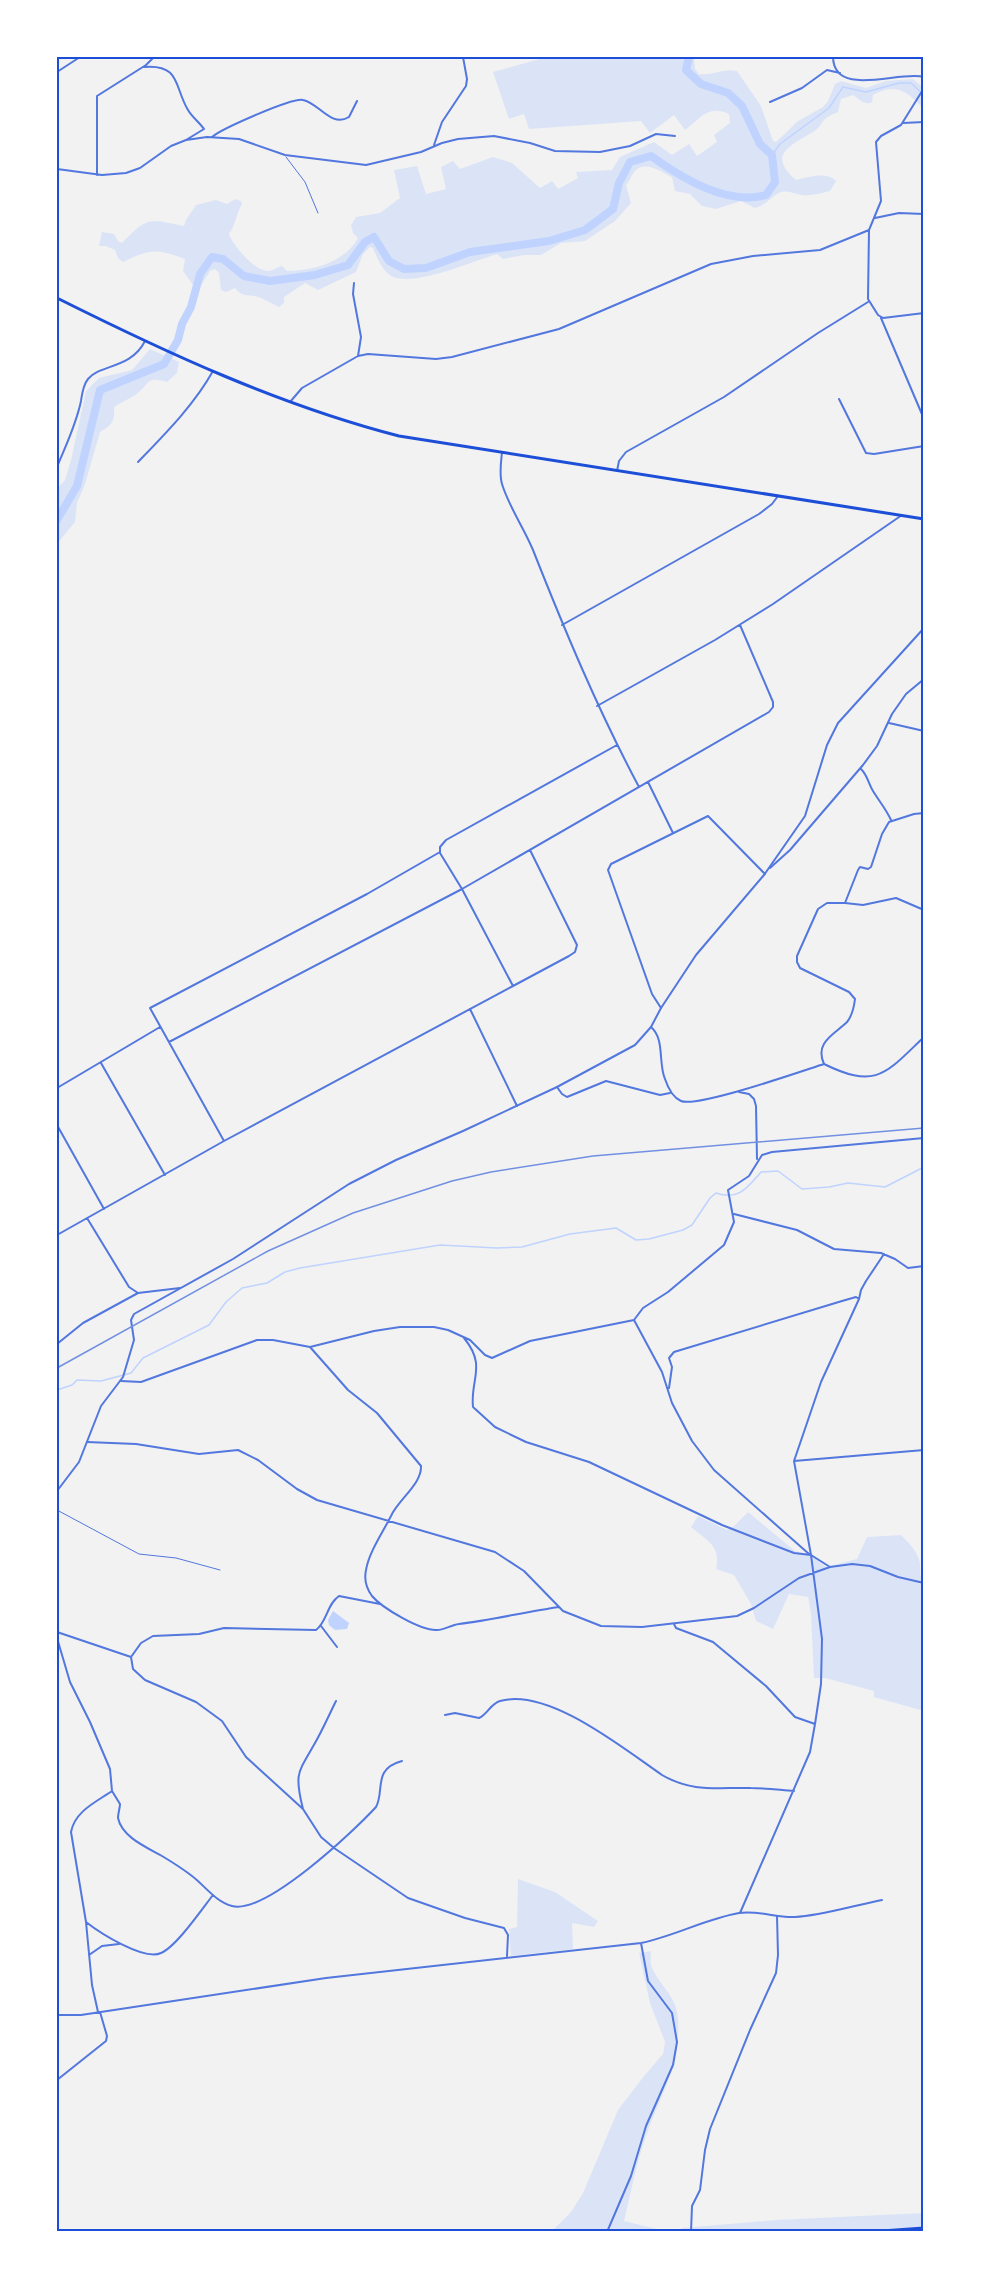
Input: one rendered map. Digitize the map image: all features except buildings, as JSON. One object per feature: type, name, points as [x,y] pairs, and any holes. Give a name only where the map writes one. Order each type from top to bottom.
[{"type":"main road","points":[[57,298],[213,371],[290,402],[399,436],[924,519]]},
{"type":"main road","points":[[867,2232],[924,2229]]},
{"type":"street","points":[[57,72],[80,57]]},
{"type":"street","points":[[97,175],[97,97],[100,92],[144,67],[154,57]]},
{"type":"street","points":[[434,145],[442,122],[466,86],[463,57]]},
{"type":"street","points":[[833,57],[833,63],[840,73]]},
{"type":"street","points":[[57,169],[97,175],[116,175],[136,170],[168,147],[204,129],[188,110],[172,75],[159,67],[144,67]]},
{"type":"street","points":[[770,102],[802,88],[827,70],[840,73],[849,79],[862,81],[899,76],[924,77]]},
{"type":"street","points":[[924,88],[903,123],[898,129],[879,137],[876,148],[881,201],[869,230],[868,303],[880,317],[924,419]]},
{"type":"street","points":[[212,137],[261,113],[297,100],[306,100],[334,119],[341,120],[349,117],[357,101]]},
{"type":"street","points":[[903,123],[924,122]]},
{"type":"street","points":[[186,140],[212,137],[239,138],[285,156],[369,165],[421,152],[434,145],[458,139],[492,136],[530,143],[555,151],[600,152],[630,146],[656,134],[675,136]]},
{"type":"street","points":[[875,218],[895,213],[924,214]]},
{"type":"street","points":[[290,402],[302,388],[358,356],[371,354],[436,359],[452,357],[559,329],[711,264],[753,256],[820,250],[869,230]]},
{"type":"street","points":[[354,283],[353,294],[361,337],[358,356]]},
{"type":"street","points":[[617,471],[619,461],[626,452],[724,397],[818,333],[868,303]]},
{"type":"street","points":[[880,317],[886,319],[924,314]]},
{"type":"street","points":[[57,467],[74,429],[85,382],[93,374],[116,366],[132,357],[145,341]]},
{"type":"street","points":[[138,462],[204,387],[213,371]]},
{"type":"street","points":[[839,399],[866,453],[924,446]]},
{"type":"street","points":[[502,452],[500,472],[502,484],[531,546],[597,706],[639,787]]},
{"type":"street","points":[[562,625],[759,514],[778,496]]},
{"type":"street","points":[[597,706],[740,625],[810,580],[902,515]]},
{"type":"street","points":[[168,1042],[462,889],[766,714],[773,707],[772,699],[740,625]]},
{"type":"street","points":[[57,1491],[75,1467],[101,1406],[126,1371],[134,1337],[131,1322],[134,1314],[233,1259],[349,1184],[396,1160],[557,1087],[635,1045],[651,1027],[660,1008],[696,955],[765,874],[805,816],[827,745],[838,723],[924,628]]},
{"type":"street","points":[[768,870],[790,850],[860,769],[874,750],[892,714],[906,694],[924,679]]},
{"type":"street","points":[[888,723],[924,731]]},
{"type":"street","points":[[513,986],[440,852],[440,846],[446,840],[617,745]]},
{"type":"street","points":[[860,769],[867,776],[873,791],[884,805],[891,820]]},
{"type":"street","points":[[648,782],[673,833]]},
{"type":"street","points":[[845,903],[857,871],[860,867],[868,869],[871,867],[884,829],[891,820],[924,813]]},
{"type":"street","points":[[660,1008],[652,994],[608,870],[611,864],[708,816],[765,874]]},
{"type":"street","points":[[57,1235],[224,1141],[569,956],[575,951],[577,945],[530,849]]},
{"type":"street","points":[[224,1141],[150,1008],[338,909],[440,852]]},
{"type":"street","points":[[824,1064],[822,1054],[827,1038],[848,1020],[855,999],[849,992],[800,968],[797,958],[818,909],[827,903],[863,905],[896,898],[924,910]]},
{"type":"street","points":[[470,1009],[517,1106]]},
{"type":"street","points":[[57,1088],[160,1027]]},
{"type":"street","points":[[651,1027],[658,1035],[663,1075],[671,1093],[680,1101],[689,1103],[736,1092],[824,1064],[847,1076],[877,1076],[890,1070],[924,1037]]},
{"type":"street","points":[[101,1063],[165,1175]]},
{"type":"street","points":[[557,1087],[567,1097],[606,1081],[660,1095],[671,1093]]},
{"type":"street","points":[[736,1092],[749,1094],[756,1103],[757,1161]]},
{"type":"street","points":[[57,1125],[104,1209]]},
{"type":"street","points":[[122,1379],[132,1383],[141,1382],[257,1340],[271,1339],[309,1347],[374,1331],[400,1327],[434,1327],[472,1341],[492,1358],[530,1341],[634,1320],[643,1308],[668,1292],[688,1273],[721,1249],[731,1233],[734,1214],[728,1192],[730,1188],[749,1176],[762,1155],[770,1152],[924,1138]]},
{"type":"street","points":[[734,1214],[797,1230],[833,1248],[884,1254],[895,1259],[905,1268],[915,1269],[924,1266]]},
{"type":"street","points":[[87,1218],[129,1287],[138,1293]]},
{"type":"street","points":[[740,1913],[810,1752],[821,1684],[822,1639],[811,1555],[794,1461],[821,1382],[861,1290],[884,1254]]},
{"type":"street","points":[[57,1344],[83,1323],[138,1293],[180,1288]]},
{"type":"street","points":[[669,1391],[672,1366],[669,1358],[674,1352],[842,1301],[856,1297],[859,1299]]},
{"type":"street","points":[[634,1320],[662,1371],[672,1403],[692,1442],[714,1470],[761,1514],[811,1555],[830,1567]]},
{"type":"street","points":[[462,1336],[476,1361],[473,1407],[495,1427],[526,1442],[589,1462],[722,1525],[794,1553],[811,1555]]},
{"type":"street","points":[[309,1347],[348,1390],[374,1410],[393,1435],[421,1463],[420,1475],[396,1507],[370,1557],[365,1573],[370,1593],[382,1605],[417,1624],[435,1630],[559,1607]]},
{"type":"street","points":[[87,1442],[136,1444],[204,1454],[241,1450],[312,1498],[499,1554],[524,1571],[559,1607],[575,1617],[601,1626],[642,1627],[744,1614],[799,1578],[830,1567],[864,1564],[924,1584]]},
{"type":"street","points":[[794,1461],[924,1450]]},
{"type":"street","points":[[382,1605],[339,1596],[333,1600],[321,1626],[314,1630],[220,1628],[199,1634],[153,1636],[142,1641],[131,1657],[133,1669],[145,1680],[196,1702],[222,1721],[246,1757],[303,1809],[321,1837],[334,1848],[408,1898],[465,1918],[504,1928],[508,1935],[507,1957]]},
{"type":"street","points":[[673,1623],[676,1628],[713,1642],[771,1690],[795,1717],[815,1724]]},
{"type":"street","points":[[321,1626],[337,1647]]},
{"type":"street","points":[[57,1632],[131,1657]]},
{"type":"street","points":[[57,1638],[70,1682],[109,1767],[112,1791],[120,1804],[119,1819],[128,1834],[138,1843],[193,1876],[226,1904],[235,1907],[254,1903],[276,1891],[334,1848],[377,1806],[382,1778],[391,1766],[402,1761]]},
{"type":"street","points":[[445,1714],[455,1713],[479,1718],[495,1702],[505,1700],[543,1702],[568,1714],[676,1782],[709,1789],[751,1788],[794,1791]]},
{"type":"street","points":[[303,1809],[298,1788],[300,1767],[336,1701]]},
{"type":"street","points":[[57,2080],[106,2041],[107,2036],[99,2012],[88,1956],[86,1922],[81,1901],[72,1828],[81,1812],[112,1791]]},
{"type":"street","points":[[86,1922],[122,1944],[151,1954],[163,1953],[174,1943],[213,1895]]},
{"type":"street","points":[[57,2015],[81,2015],[326,1978],[657,1940],[683,1929],[740,1913],[752,1912],[795,1917],[882,1900]]},
{"type":"street","points":[[691,2232],[692,2206],[700,2190],[710,2129],[776,1973],[777,1916]]},
{"type":"street","points":[[607,2232],[631,2176],[646,2126],[673,2065],[677,2042],[672,2013],[648,1981],[641,1942]]},
{"type":"street","points":[[88,1956],[102,1946],[122,1944]]},
{"type":"lane","points":[[285,156],[304,182],[318,213]]},
{"type":"lane","points":[[57,1510],[139,1554],[176,1558],[220,1570]]},
{"type":"shaded area","points":[[547,57],[694,57],[695,69],[699,74],[737,71],[761,106],[773,141],[776,142],[798,121],[823,107],[835,84],[841,81],[866,88],[886,81],[913,79],[924,88],[924,109],[907,94],[895,89],[873,95],[872,102],[869,103],[862,102],[853,95],[841,99],[838,112],[826,118],[816,130],[791,145],[783,156],[783,163],[787,171],[796,180],[818,176],[832,178],[836,181],[830,191],[806,195],[782,192],[755,208],[741,201],[716,209],[702,206],[690,194],[675,191],[672,177],[653,168],[638,168],[626,185],[631,203],[615,221],[585,241],[561,243],[541,255],[503,259],[497,254],[443,272],[413,279],[391,276],[382,267],[373,248],[370,247],[363,254],[356,272],[318,290],[305,283],[284,297],[284,303],[279,307],[257,297],[241,294],[235,288],[226,292],[221,290],[219,273],[215,269],[210,271],[202,284],[193,285],[183,271],[185,259],[175,255],[147,252],[123,262],[118,258],[115,250],[99,246],[102,232],[114,234],[122,243],[144,224],[156,221],[184,226],[196,205],[216,200],[227,204],[235,199],[241,201],[242,204],[229,234],[245,257],[263,270],[270,271],[282,266],[287,271],[307,269],[337,259],[352,246],[358,238],[353,233],[351,225],[356,217],[380,213],[400,198],[394,170],[417,166],[426,194],[446,189],[441,167],[453,161],[460,169],[493,157],[512,163],[540,188],[552,181],[558,189],[578,178],[576,172],[612,170],[620,157],[654,142],[672,155],[689,144],[697,156],[717,142],[714,135],[730,123],[729,114],[715,111],[705,114],[685,130],[674,115],[650,133],[641,121],[529,129],[524,114],[509,119],[493,72]]},
{"type":"shaded area","points":[[150,349],[179,362],[177,373],[167,382],[151,380],[135,395],[114,407],[112,422],[100,432],[77,503],[75,522],[57,544],[57,489],[65,480],[71,460],[86,391],[99,378],[132,370]]},
{"type":"shaded area","points":[[748,1512],[795,1551],[811,1555],[826,1567],[857,1559],[867,1537],[901,1535],[910,1544],[920,1563],[920,1575],[924,1577],[924,1711],[874,1697],[874,1691],[825,1678],[814,1678],[808,1597],[789,1594],[773,1629],[756,1621],[751,1604],[734,1575],[716,1569],[715,1549],[691,1527],[698,1516],[727,1530]]},
{"type":"shaded area","points":[[518,1879],[555,1892],[598,1921],[594,1927],[572,1923],[573,1949],[511,1956],[509,1929],[517,1927]]},
{"type":"shaded area","points":[[651,1951],[654,1972],[671,1996],[677,2010],[678,2035],[669,2079],[642,2147],[624,2221],[669,2232],[551,2232],[571,2212],[583,2193],[618,2110],[663,2054],[665,2042],[650,2003],[639,1953]]},
{"type":"shaded area","points":[[924,2213],[924,2232],[676,2232],[683,2228],[776,2220]]},
{"type":"water","points":[[333,1611],[349,1623],[347,1629],[335,1630],[329,1625],[328,1620]]},
{"type":"waterway","points":[[57,520],[77,486],[100,390],[164,364],[178,340],[182,324],[191,307],[200,274],[212,257],[223,259],[244,276],[270,281],[315,275],[348,265],[365,242],[374,237],[389,261],[404,269],[426,268],[470,252],[549,241],[585,230],[613,209],[619,183],[630,162],[651,156],[706,188],[736,197],[766,195],[775,182],[772,155],[760,144],[742,106],[728,93],[701,84],[686,70],[689,57]]},
{"type":"waterway","points":[[772,155],[780,144],[829,108],[843,87],[866,92],[899,83],[911,83],[924,95]]},
{"type":"waterway","points":[[57,1390],[72,1385],[77,1380],[101,1381],[131,1373],[143,1358],[209,1325],[226,1302],[242,1288],[267,1283],[285,1272],[300,1268],[440,1245],[522,1247],[570,1234],[616,1228],[636,1240],[649,1239],[683,1230],[692,1225],[716,1193],[730,1195],[742,1192],[761,1172],[778,1171],[802,1189],[848,1183],[885,1187],[924,1167]]},
{"type":"railway","points":[[57,1368],[268,1251],[353,1213],[452,1181],[491,1172],[593,1156],[924,1128]]}]
